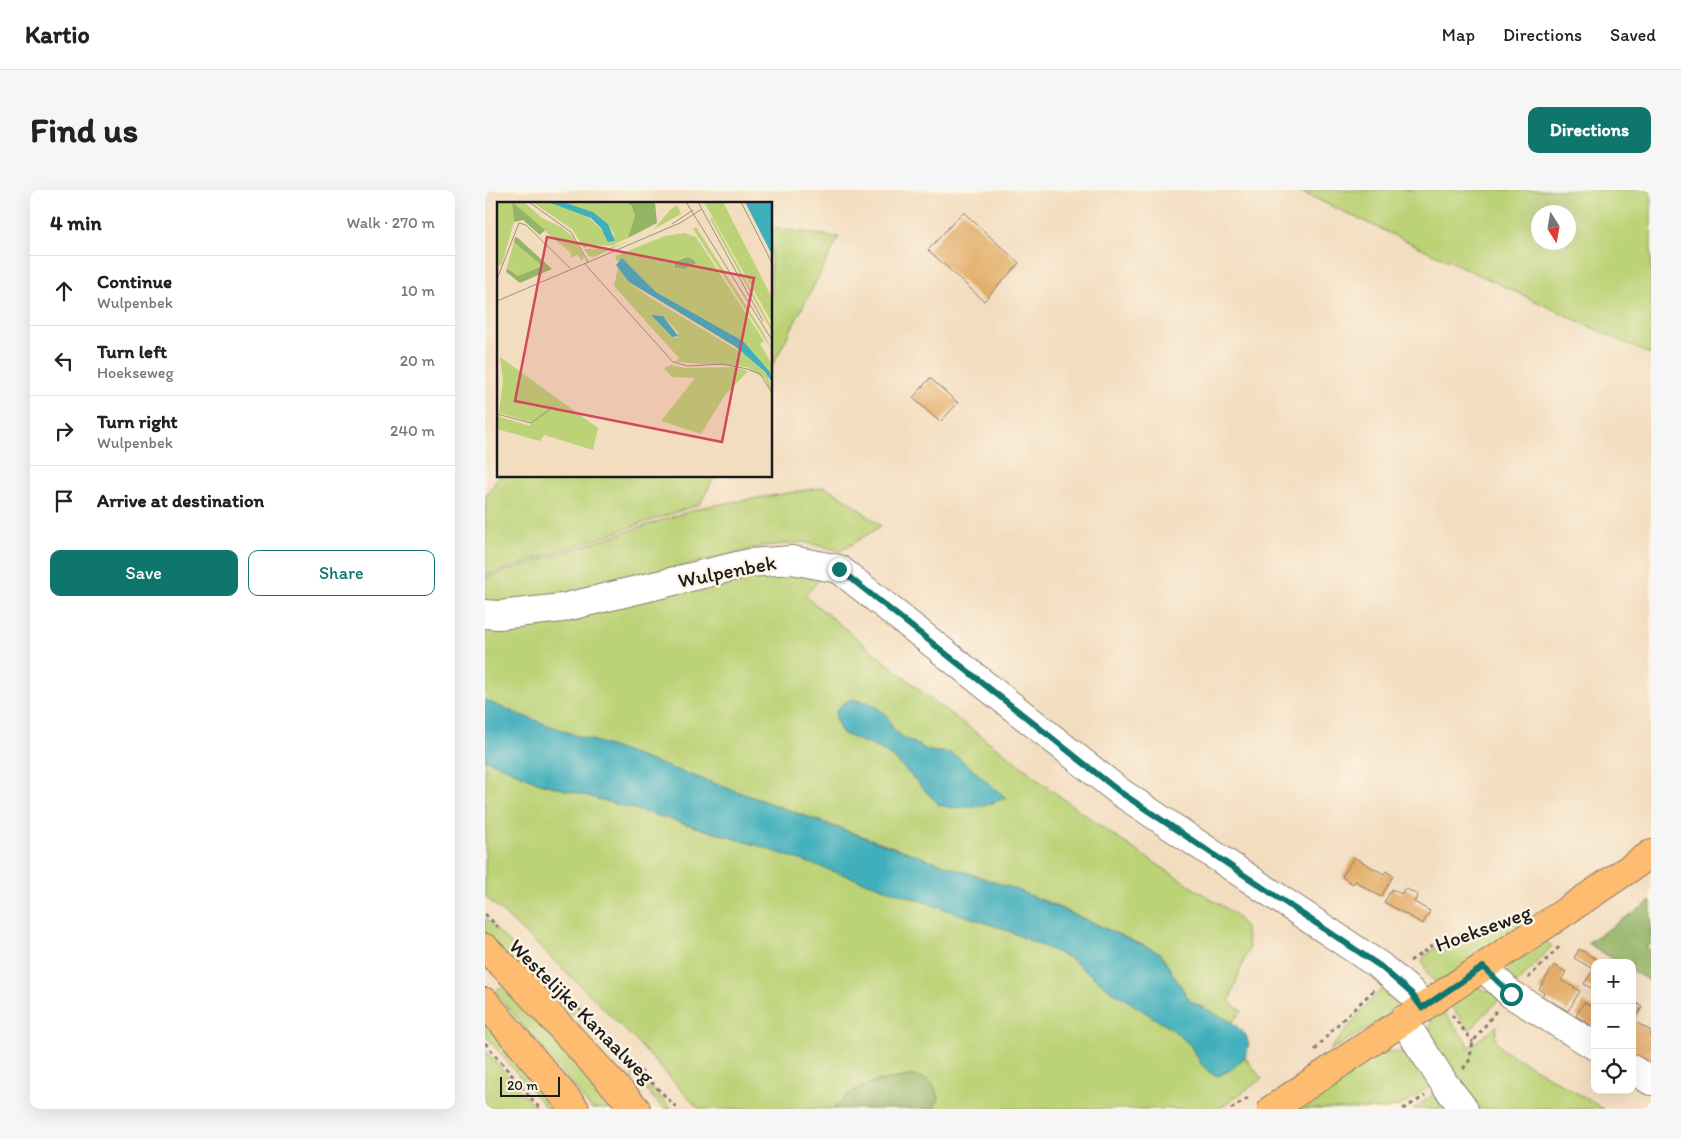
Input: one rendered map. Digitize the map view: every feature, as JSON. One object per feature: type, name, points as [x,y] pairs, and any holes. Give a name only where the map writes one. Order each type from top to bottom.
[{"type":"main road","name":"Hoekseweg","points":[[1263,1101],[1412,1014],[1651,854]]},
{"type":"main road","name":"Westelijke Kanaalweg","points":[[492,938],[513,975],[636,1109]]},
{"type":"main road","points":[[485,1002],[575,1109]]},
{"type":"street","name":"Wulpenbek","points":[[485,614],[499,615],[563,608],[749,563],[792,560],[839,569],[1120,792],[1380,966],[1411,993],[1412,1014],[1444,1083],[1463,1107]]},
{"type":"street","points":[[1483,967],[1511,994],[1591,1044]]},
{"type":"street","points":[[1636,1072],[1651,1081]]},
{"type":"path","name":"Westelijke Kanaalweg","points":[[485,914],[492,938]]},
{"type":"path","name":"Hoekseweg","points":[[1309,1057],[1334,1028],[1390,975],[1439,941],[1502,925]]},
{"type":"path","points":[[1403,1109],[1458,1075],[1469,1061],[1473,1042],[1511,994]]},
{"type":"path","name":"Westelijke Kanaalweg","points":[[575,1004],[678,1109]]},
{"type":"path","points":[[485,1043],[540,1109]]},
{"type":"path","points":[[1231,1109],[1263,1101]]},
{"type":"green space","points":[[1297,190],[1651,190],[1651,355]]},
{"type":"green space","points":[[773,228],[839,237],[773,364]]},
{"type":"green space","points":[[498,478],[714,478],[700,504],[485,576],[485,498]]},
{"type":"green space","points":[[825,487],[843,497],[881,526],[841,551],[804,542],[764,546],[558,597],[485,604],[485,578],[703,507]]},
{"type":"green space","points":[[826,571],[805,596],[938,705],[1006,754],[1051,790],[1117,838],[1236,916],[1245,929],[1249,949],[1229,1002],[1242,1011],[1232,1022],[1190,1001],[1160,953],[1043,900],[567,732],[485,700],[485,618],[700,580]],"holes":[[[851,699],[870,703],[890,722],[893,729],[903,737],[929,751],[950,753],[960,759],[1006,798],[939,805],[895,759],[880,749],[842,733],[836,720],[836,712]]]},
{"type":"green space","points":[[485,759],[537,782],[753,844],[1004,929],[1069,958],[1109,989],[1173,1030],[1190,1045],[1202,1065],[1209,1072],[1219,1076],[1232,1069],[1245,1057],[1262,1079],[1218,1109],[934,1109],[939,1098],[911,1076],[887,1079],[869,1084],[852,1093],[833,1109],[699,1109],[635,1040],[577,982],[485,896]]},
{"type":"green space","points":[[1651,901],[1651,944],[1646,947],[1651,951],[1651,982],[1636,973],[1636,959],[1613,959],[1587,943]]},
{"type":"green space","points":[[485,918],[672,1109],[664,1109],[581,1022],[485,936]]},
{"type":"green space","points":[[1528,918],[1533,919],[1437,984],[1428,975],[1422,961],[1425,955],[1435,949]]},
{"type":"green space","points":[[1544,940],[1552,946],[1513,988],[1506,977],[1509,965]]},
{"type":"green space","points":[[1391,979],[1402,995],[1401,1010],[1330,1050],[1362,1010]]},
{"type":"green space","points":[[1473,986],[1503,996],[1473,1028],[1468,1029],[1449,1003]]},
{"type":"green space","points":[[501,987],[621,1109],[592,1109],[495,992]]},
{"type":"green space","points":[[1440,1007],[1468,1044],[1468,1048],[1497,1026],[1495,1038],[1502,1049],[1604,1109],[1475,1109],[1430,1042],[1429,1032],[1431,1023]]},
{"type":"green space","points":[[485,1016],[563,1109],[547,1109],[485,1035]]},
{"type":"green space","points":[[485,1050],[536,1109],[485,1109]]},
{"type":"green space","points":[[1385,1051],[1408,1057],[1433,1084],[1406,1103],[1387,1109],[1293,1109],[1375,1054]]},
{"type":"green space","points":[[911,1076],[922,1077],[932,1083],[939,1098],[934,1109],[833,1109],[851,1093],[868,1084]]},
{"type":"green space","points":[[1439,1091],[1453,1109],[1413,1109]]},
{"type":"water","points":[[851,699],[870,703],[878,708],[887,716],[893,729],[903,737],[929,751],[950,753],[960,759],[1006,798],[984,806],[953,808],[939,805],[895,759],[880,749],[842,733],[836,720],[836,712],[842,704]]},
{"type":"water","points":[[485,700],[571,734],[1018,890],[1160,953],[1190,1001],[1232,1022],[1246,1035],[1249,1046],[1245,1057],[1232,1069],[1218,1076],[1209,1072],[1202,1065],[1190,1045],[1173,1030],[1109,989],[1069,958],[1004,929],[753,844],[537,782],[485,759]]},
{"type":"building","points":[[963,212],[1019,263],[984,301],[928,250]]},
{"type":"building","points":[[930,378],[958,403],[940,422],[913,398]]},
{"type":"building","points":[[1354,857],[1384,874],[1386,871],[1393,876],[1381,897],[1355,881],[1353,884],[1342,877]]},
{"type":"building","points":[[1405,888],[1418,895],[1414,902],[1430,911],[1423,924],[1384,902],[1392,889],[1401,894]]},
{"type":"building","points":[[1579,949],[1596,959],[1591,959],[1591,968],[1574,958]]},
{"type":"building","points":[[1554,965],[1566,972],[1561,980],[1580,991],[1568,1011],[1542,996],[1544,993],[1539,989]]},
{"type":"building","points":[[1591,973],[1591,988],[1584,984]]},
{"type":"building","points":[[1584,1002],[1591,1006],[1591,1025],[1576,1016]]},
{"type":"building","points":[[1636,1003],[1642,1007],[1636,1018]]},
{"type":"building","points":[[1636,1022],[1651,1031],[1651,1057],[1647,1064],[1636,1057]]},
{"type":"route","points":[[839,569],[1120,792],[1380,966],[1411,993],[1422,1008],[1483,967],[1511,994]]}]
